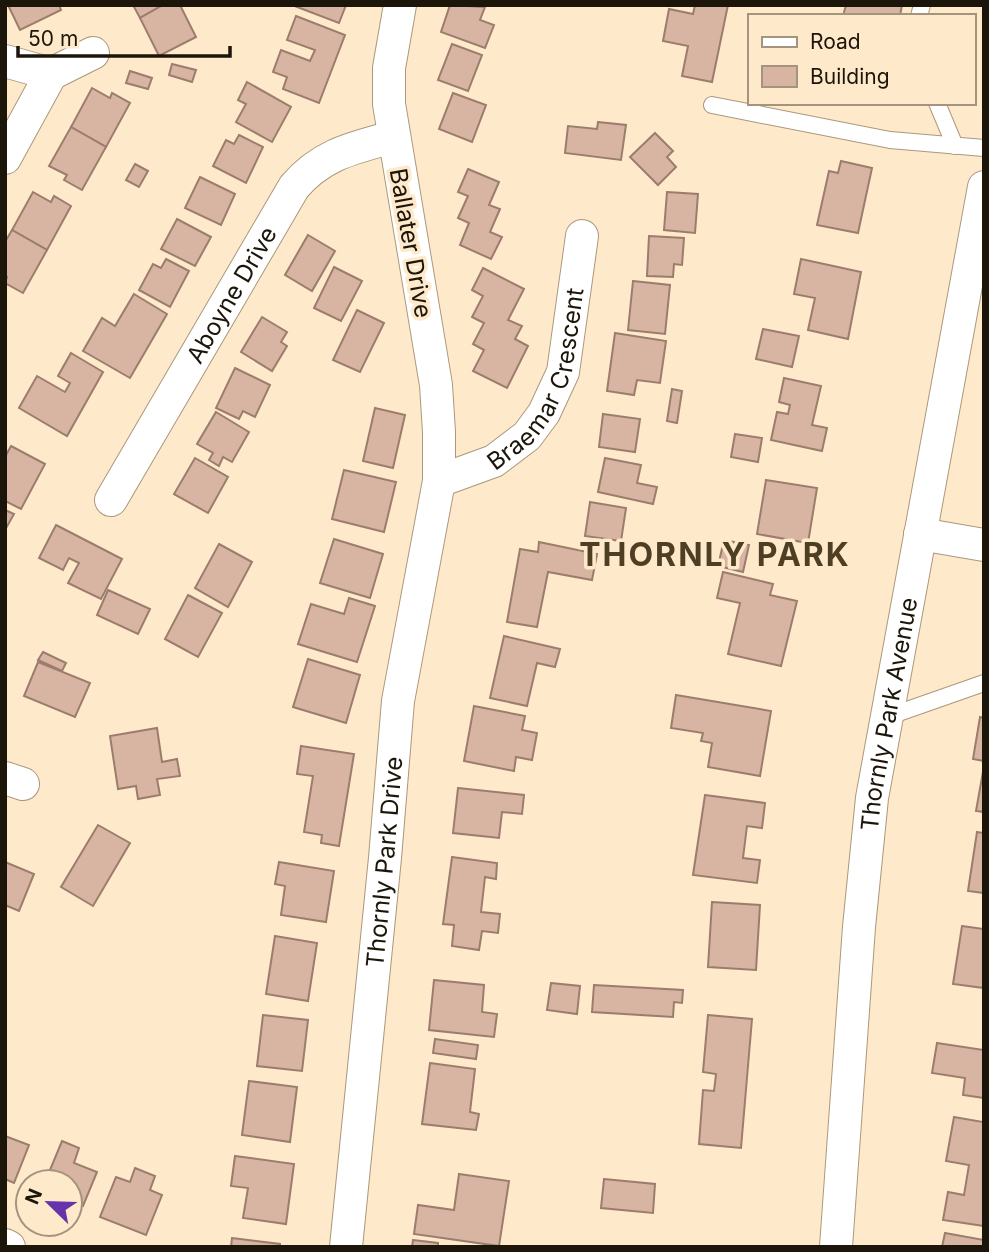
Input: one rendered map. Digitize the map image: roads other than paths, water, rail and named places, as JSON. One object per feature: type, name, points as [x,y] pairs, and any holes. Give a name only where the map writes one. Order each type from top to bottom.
[{"type":"street","name":"Ballater Drive","points":[[400,5],[389,68],[389,104],[436,385],[439,481]]},
{"type":"street","points":[[5,158],[51,74],[93,53]]},
{"type":"street","points":[[5,61],[51,74]]},
{"type":"street","name":"Aboyne Drive","points":[[111,500],[294,187],[306,172],[323,160],[346,150],[393,137]]},
{"type":"street","name":"Thornly Park Avenue","points":[[836,1247],[859,927],[872,798],[984,187]]},
{"type":"street","name":"Braemar Crescent","points":[[439,481],[494,461],[527,436],[544,413],[564,372],[582,236]]},
{"type":"street","name":"Thornly Park Drive","points":[[345,1247],[385,858],[398,702],[439,481]]},
{"type":"street","points":[[920,534],[984,545]]},
{"type":"lane","points":[[712,105],[890,141],[984,148]]},
{"type":"lane","points":[[938,105],[955,146]]},
{"type":"lane","points":[[887,718],[984,683]]},
{"type":"district","name":"THORNLY PARK","points":[[715,554]]}]
